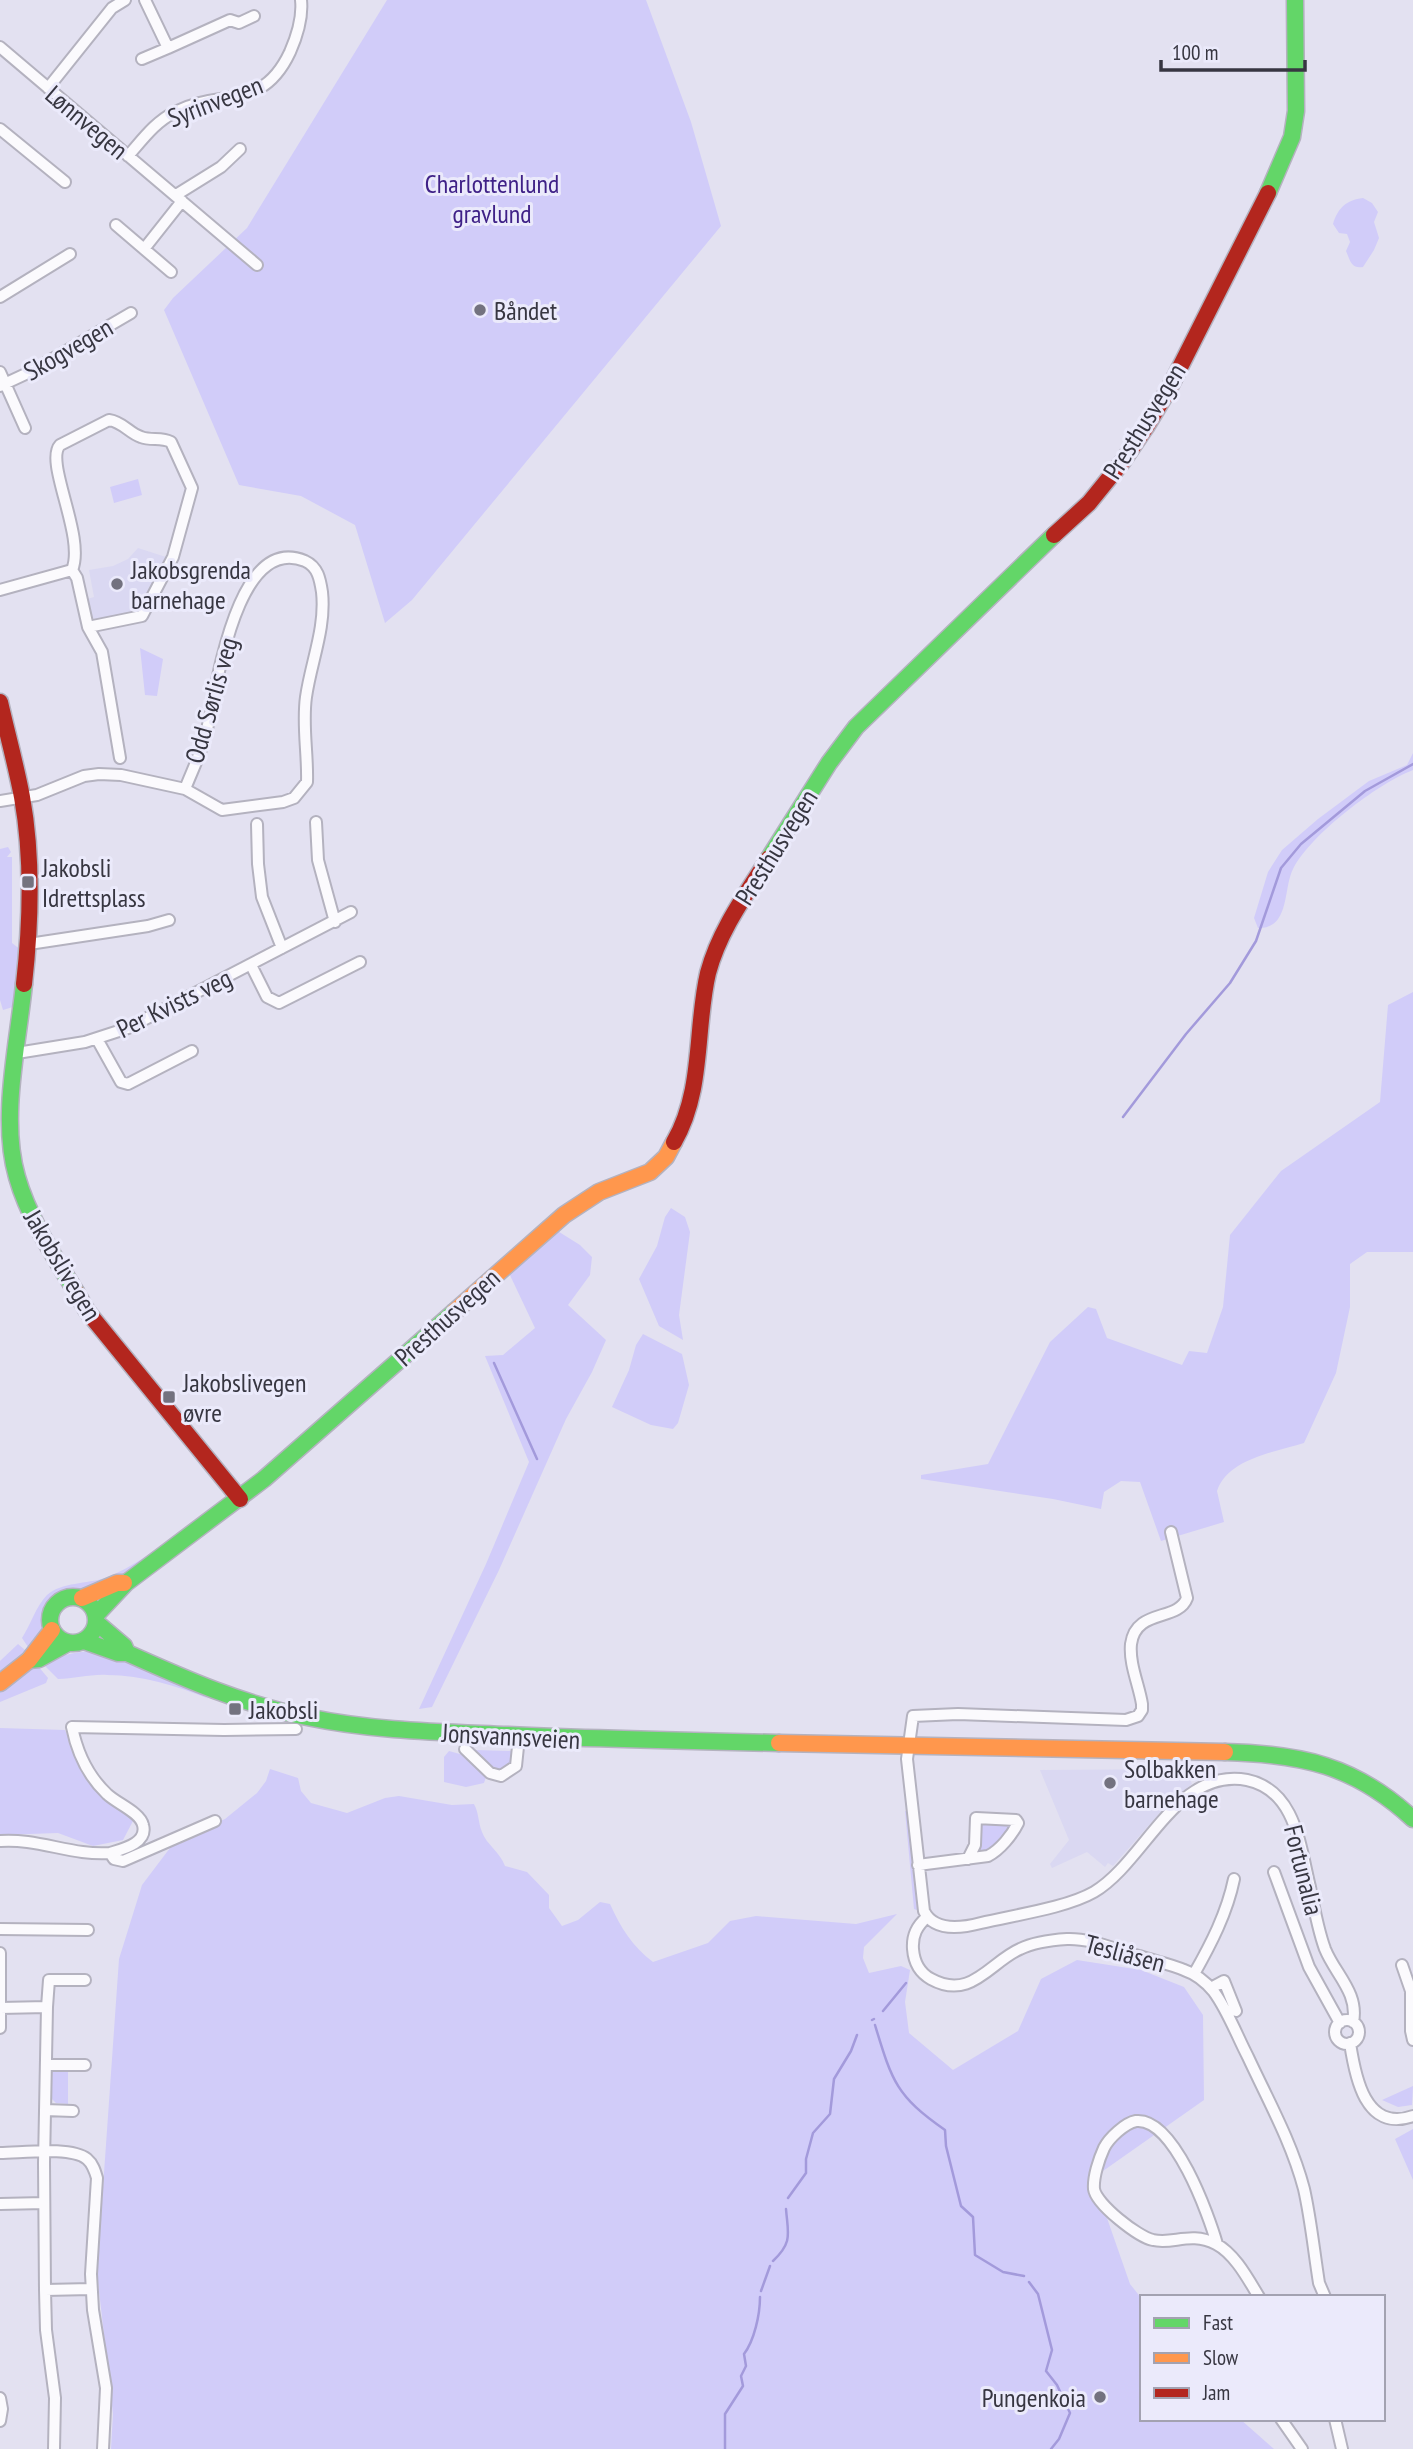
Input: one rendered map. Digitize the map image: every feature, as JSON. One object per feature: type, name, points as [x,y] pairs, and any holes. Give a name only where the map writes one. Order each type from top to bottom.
[{"type":"street","points":[[48,88],[110,4],[125,0]]},
{"type":"street","points":[[145,0],[167,48]]},
{"type":"street","name":"Syrinvegen","points":[[128,156],[153,126],[166,116],[196,104],[251,92],[273,80],[282,69],[293,45],[302,11],[301,0]]},
{"type":"street","name":"Presthusvegen","points":[[97,1619],[103,1606],[122,1590],[126,1583],[240,1499],[564,1215],[606,1189],[651,1171],[672,1148],[687,1116],[708,974],[715,952],[736,910],[829,763],[874,707],[1089,503],[1124,461],[1170,387],[1277,175],[1292,136],[1296,111],[1295,0]]},
{"type":"street","points":[[142,59],[230,20],[239,23],[254,16]]},
{"type":"street","name":"Lønnvegen","points":[[0,47],[257,265]]},
{"type":"street","points":[[0,129],[65,182]]},
{"type":"street","points":[[144,249],[179,198],[221,167],[240,149]]},
{"type":"street","points":[[116,225],[171,272]]},
{"type":"street","points":[[0,297],[70,254]]},
{"type":"street","name":"Skogvegen","points":[[2,385],[22,377],[131,313]]},
{"type":"street","name":"Skogvegen","points":[[0,372],[2,385],[25,428]]},
{"type":"street","points":[[0,590],[72,570],[75,564],[73,528],[58,478],[56,449],[109,420],[119,421],[140,437],[162,438],[171,442],[192,488],[173,557],[153,600],[142,616],[88,626]]},
{"type":"street","name":"Odd Sørlis veg","points":[[0,801],[22,798],[84,776],[99,774],[121,775],[185,789],[222,810],[283,802],[294,798],[307,782],[306,697],[322,625],[322,593],[318,572],[312,565],[296,558],[285,557],[271,561],[256,576],[242,601],[220,658],[205,736],[185,789]]},
{"type":"street","points":[[72,570],[77,578],[88,626],[102,652],[120,758]]},
{"type":"street","name":"Jakobslivegen","points":[[0,702],[22,798],[30,864],[29,943],[17,1053],[5,1111],[22,1192],[40,1233],[66,1278],[105,1334],[240,1499]]},
{"type":"street","points":[[316,822],[318,860],[335,922]]},
{"type":"street","points":[[257,824],[262,897],[282,948]]},
{"type":"street","name":"Per Kvists veg","points":[[17,1053],[97,1039],[148,1019],[351,912]]},
{"type":"street","points":[[29,943],[148,926],[169,920]]},
{"type":"street","name":"Per Kvists veg","points":[[251,965],[267,997],[279,1003],[359,962]]},
{"type":"street","name":"Per Kvists veg","points":[[97,1039],[121,1082],[128,1084],[192,1051]]},
{"type":"street","points":[[927,1917],[922,1905],[907,1759],[913,1716],[921,1714],[1126,1720],[1138,1716],[1142,1704],[1131,1651],[1134,1634],[1146,1621],[1183,1606],[1187,1598],[1171,1532]]},
{"type":"street","name":"Presthusvegen","points":[[82,1598],[117,1583],[126,1583]]},
{"type":"street","points":[[29,1660],[38,1659],[90,1637],[97,1619],[93,1608],[82,1598],[68,1597],[56,1604],[50,1616],[52,1630],[61,1641],[76,1642]]},
{"type":"street","name":"Jonsvannsveien","points":[[97,1619],[124,1646],[127,1653]]},
{"type":"street","points":[[0,1683],[29,1660],[52,1630]]},
{"type":"street","name":"Jonsvannsveien","points":[[76,1642],[127,1653],[194,1683],[236,1698],[305,1717],[383,1730],[519,1737],[1232,1751],[1286,1755],[1334,1767],[1360,1779],[1386,1795],[1413,1819]]},
{"type":"street","points":[[0,1841],[95,1854],[110,1853],[139,1841],[143,1826],[139,1818],[115,1801],[97,1782],[81,1757],[72,1727],[296,1729]]},
{"type":"street","points":[[465,1749],[490,1773],[501,1776],[516,1766],[519,1737]]},
{"type":"street","name":"Fortunalia","points":[[927,1917],[942,1925],[962,1927],[1084,1896],[1112,1878],[1192,1792],[1224,1780],[1252,1781],[1266,1787],[1278,1797],[1294,1822],[1322,1941],[1353,1998],[1353,2022],[1359,2031],[1357,2039],[1350,2043],[1342,2042],[1337,2037],[1336,2029],[1340,2023],[1308,1967],[1274,1872]]},
{"type":"street","points":[[918,1865],[968,1859],[993,1854],[1018,1823],[1016,1820],[976,1818],[975,1845],[968,1859]]},
{"type":"street","points":[[110,1853],[117,1861],[128,1860],[215,1821]]},
{"type":"street","name":"Tesliåsen","points":[[1194,1974],[1208,1950],[1230,1899],[1234,1879]]},
{"type":"street","name":"Tesliåsen","points":[[927,1917],[919,1925],[913,1940],[916,1965],[930,1979],[951,1985],[976,1980],[1024,1947],[1069,1939],[1094,1943],[1194,1974],[1211,1988],[1278,2121],[1304,2188],[1319,2283],[1324,2295]]},
{"type":"street","points":[[0,1929],[88,1930]]},
{"type":"street","points":[[0,1953],[0,2028]]},
{"type":"street","points":[[1402,1965],[1411,1991],[1410,2024],[1413,2040]]},
{"type":"street","points":[[54,2449],[55,2398],[46,2330],[45,2290],[47,2007],[49,1980],[85,1980]]},
{"type":"street","name":"Tesliåsen","points":[[1211,1988],[1224,1981],[1236,2011]]},
{"type":"street","points":[[0,2008],[47,2007]]},
{"type":"street","points":[[1340,2023],[1346,2020],[1353,2022]]},
{"type":"street","name":"Fortunalia","points":[[1350,2043],[1357,2080],[1372,2108],[1389,2118],[1413,2116]]},
{"type":"street","points":[[46,2065],[85,2065]]},
{"type":"street","points":[[46,2110],[73,2111]]},
{"type":"street","points":[[1217,2244],[1192,2238],[1153,2240],[1128,2227],[1096,2196],[1094,2185],[1098,2168],[1104,2148],[1111,2138],[1132,2123],[1140,2121],[1155,2126],[1170,2144],[1203,2199],[1217,2244],[1242,2270],[1258,2295]]},
{"type":"street","points":[[0,2153],[79,2154],[89,2161],[95,2171],[97,2178],[91,2289],[106,2388],[103,2449]]},
{"type":"street","points":[[0,2204],[44,2203]]},
{"type":"street","points":[[45,2290],[91,2289]]},
{"type":"street","points":[[0,2398],[0,2421]]},
{"type":"street","points":[[1281,2421],[1302,2449]]},
{"type":"street","points":[[1335,2421],[1342,2449]]},
{"type":"shaded area","points":[[138,548],[166,557],[144,607],[137,612],[97,620],[93,618],[87,599],[94,597],[89,570],[113,566],[128,559]]},
{"type":"shaded area","points":[[1186,1769],[1192,1784],[1166,1806],[1113,1866],[1108,1863],[1105,1867],[1087,1852],[1052,1868],[1050,1864],[1069,1840],[1040,1770]]},
{"type":"green space","name":"Charlottenlund gravlund","points":[[387,0],[646,0],[691,122],[721,226],[412,600],[385,623],[355,525],[301,496],[239,485],[164,310],[173,298],[247,228]]},
{"type":"green space","points":[[1363,198],[1372,203],[1378,212],[1374,222],[1379,238],[1363,267],[1356,267],[1346,251],[1350,242],[1347,234],[1339,233],[1333,224],[1337,213],[1344,206]]},
{"type":"green space","points":[[138,479],[142,495],[114,503],[110,487]]},
{"type":"green space","points":[[140,648],[163,659],[157,696],[145,695]]},
{"type":"green space","points":[[1413,753],[1413,770],[1364,798],[1314,841],[1293,869],[1284,906],[1276,922],[1268,927],[1258,928],[1254,918],[1268,872],[1282,850],[1369,781],[1407,765]]},
{"type":"green space","points":[[8,847],[11,852],[7,857],[12,857],[12,943],[21,950],[16,1006],[3,1010],[0,1000],[0,849]]},
{"type":"green space","points":[[1413,992],[1413,1252],[1367,1252],[1350,1264],[1350,1307],[1336,1373],[1304,1443],[1267,1453],[1231,1471],[1217,1491],[1224,1522],[1161,1541],[1140,1482],[1121,1481],[1104,1492],[1101,1509],[921,1479],[921,1475],[988,1464],[1050,1342],[1088,1307],[1096,1309],[1107,1338],[1182,1365],[1189,1351],[1207,1353],[1223,1307],[1230,1235],[1281,1171],[1380,1102],[1388,1005]]},
{"type":"green space","points":[[671,1208],[685,1217],[690,1232],[679,1315],[683,1340],[659,1326],[639,1279],[657,1246],[665,1217]]},
{"type":"green space","points":[[556,1230],[580,1245],[592,1257],[590,1275],[568,1305],[606,1340],[566,1419],[499,1570],[432,1707],[419,1709],[486,1564],[529,1462],[485,1356],[503,1355],[535,1328],[508,1271]]},
{"type":"green space","points":[[643,1334],[682,1354],[689,1385],[678,1423],[673,1429],[651,1425],[612,1407],[629,1370],[636,1345]]},
{"type":"green space","points":[[157,1549],[136,1567],[112,1581],[94,1588],[67,1591],[53,1598],[46,1607],[40,1633],[31,1649],[0,1675],[0,1661],[18,1644],[25,1650],[28,1647],[22,1638],[47,1595],[60,1588],[112,1575]]},
{"type":"green space","points":[[90,1651],[121,1658],[209,1699],[147,1679],[120,1675],[58,1679],[42,1663],[65,1655]]},
{"type":"green space","points":[[42,1663],[38,1666],[48,1678],[46,1683],[0,1702],[0,1691],[20,1675]]},
{"type":"green space","points":[[0,1728],[65,1730],[82,1769],[100,1793],[133,1821],[123,1840],[93,1846],[58,1833],[0,1835]]},
{"type":"green space","points":[[474,1750],[513,1751],[515,1754],[509,1769],[494,1771]]},
{"type":"green space","points":[[449,1751],[467,1756],[486,1777],[484,1783],[466,1787],[444,1782],[444,1757]]},
{"type":"green space","points":[[270,1769],[298,1778],[301,1791],[311,1803],[347,1813],[385,1798],[399,1796],[452,1805],[474,1804],[484,1836],[505,1866],[527,1872],[549,1895],[549,1908],[562,1926],[578,1920],[600,1902],[610,1904],[628,1936],[653,1962],[708,1943],[730,1921],[756,1916],[856,1924],[897,1914],[864,1947],[863,1958],[869,1973],[901,1966],[910,1970],[905,2002],[909,2033],[953,2070],[1018,2031],[1041,1979],[1077,1960],[1141,1970],[1184,1987],[1203,2015],[1204,2100],[1093,2178],[1130,2284],[1140,2296],[1140,2421],[1242,2421],[1274,2449],[111,2449],[113,2414],[97,2273],[119,1959],[142,1885],[176,1840],[225,1819],[257,1793],[266,1781]]},
{"type":"green space","points":[[905,1811],[908,1812],[917,1910],[914,1909]]},
{"type":"green space","points":[[1010,1823],[1012,1827],[993,1849],[977,1856],[980,1824]]},
{"type":"green space","points":[[55,2069],[68,2069],[68,2104],[56,2103],[51,2098],[51,2073]]},
{"type":"green space","points":[[1413,2086],[1412,2105],[1398,2107],[1382,2100]]},
{"type":"green space","points":[[1413,2129],[1413,2180],[1395,2139]]},
{"type":"waterway","points":[[1123,1117],[1186,1034],[1230,983],[1256,941],[1281,868],[1301,844],[1365,791],[1413,764]]},
{"type":"waterway","points":[[494,1363],[537,1459]]},
{"type":"waterway","points":[[883,2011],[906,1983]]},
{"type":"waterway","points":[[875,2025],[898,2086],[916,2107],[945,2130],[946,2146],[961,2206],[973,2217],[975,2255],[1003,2272],[1024,2276]]},
{"type":"waterway","points":[[788,2198],[806,2173],[806,2159],[813,2133],[830,2114],[834,2079],[857,2035]]},
{"type":"waterway","points":[[773,2261],[784,2248],[788,2237],[786,2209]]},
{"type":"waterway","points":[[761,2291],[770,2266]]},
{"type":"waterway","points":[[1029,2282],[1038,2294],[1052,2350],[1046,2371],[1057,2385],[1070,2413],[1059,2439],[1051,2449]]},
{"type":"waterway","points":[[725,2449],[725,2414],[743,2386],[741,2376],[746,2366],[744,2354],[756,2327],[760,2297]]},
{"type":"traffic: fast","points":[[1268,193],[1292,137],[1296,111],[1295,0]]},
{"type":"traffic: fast","points":[[769,858],[829,763],[856,727],[1054,535]]},
{"type":"traffic: fast","points":[[24,984],[10,1106],[12,1155],[28,1208],[76,1292]]},
{"type":"traffic: fast","points":[[96,1615],[126,1583],[264,1479],[454,1312]]},
{"type":"traffic: fast","points":[[73,1597],[82,1598],[89,1604],[95,1611],[96,1620],[95,1629],[89,1636],[82,1642],[73,1643],[64,1642],[57,1636],[51,1629],[50,1620],[51,1611],[57,1604],[64,1598],[73,1597]]},
{"type":"traffic: fast","points":[[97,1623],[124,1646],[127,1653]]},
{"type":"traffic: fast","points":[[84,1641],[118,1653],[127,1653],[238,1698],[284,1712],[332,1722],[457,1733],[779,1743]]},
{"type":"traffic: fast","points":[[29,1660],[39,1659],[68,1643]]},
{"type":"traffic: fast","points":[[1225,1752],[1278,1756],[1326,1766],[1370,1786],[1413,1819]]},
{"type":"traffic: slow","points":[[454,1312],[564,1215],[599,1192],[650,1172],[666,1157],[674,1142]]},
{"type":"traffic: slow","points":[[82,1598],[117,1583],[124,1583]]},
{"type":"traffic: slow","points":[[0,1683],[29,1660],[52,1630]]},
{"type":"traffic: slow","points":[[779,1743],[1225,1752]]},
{"type":"traffic: jam","points":[[1054,535],[1089,503],[1146,427],[1170,387],[1268,193]]},
{"type":"traffic: jam","points":[[0,702],[22,797],[28,843],[29,914],[24,984]]},
{"type":"traffic: jam","points":[[674,1142],[684,1122],[695,1080],[704,994],[713,957],[734,913],[769,858]]},
{"type":"traffic: jam","points":[[76,1292],[87,1311],[240,1499]]},
{"type":"place","name":"Båndet","points":[[480,310]]},
{"type":"place","name":"Jakobsgrenda barnehage","points":[[117,584]]},
{"type":"place","name":"Jakobsli Idrettsplass","points":[[28,882]]},
{"type":"place","name":"Jakobslivegen øvre","points":[[169,1397]]},
{"type":"place","name":"Jakobsli","points":[[235,1709]]},
{"type":"place","name":"Solbakken barnehage","points":[[1110,1783]]},
{"type":"place","name":"Pungenkoia","points":[[1100,2397]]}]
